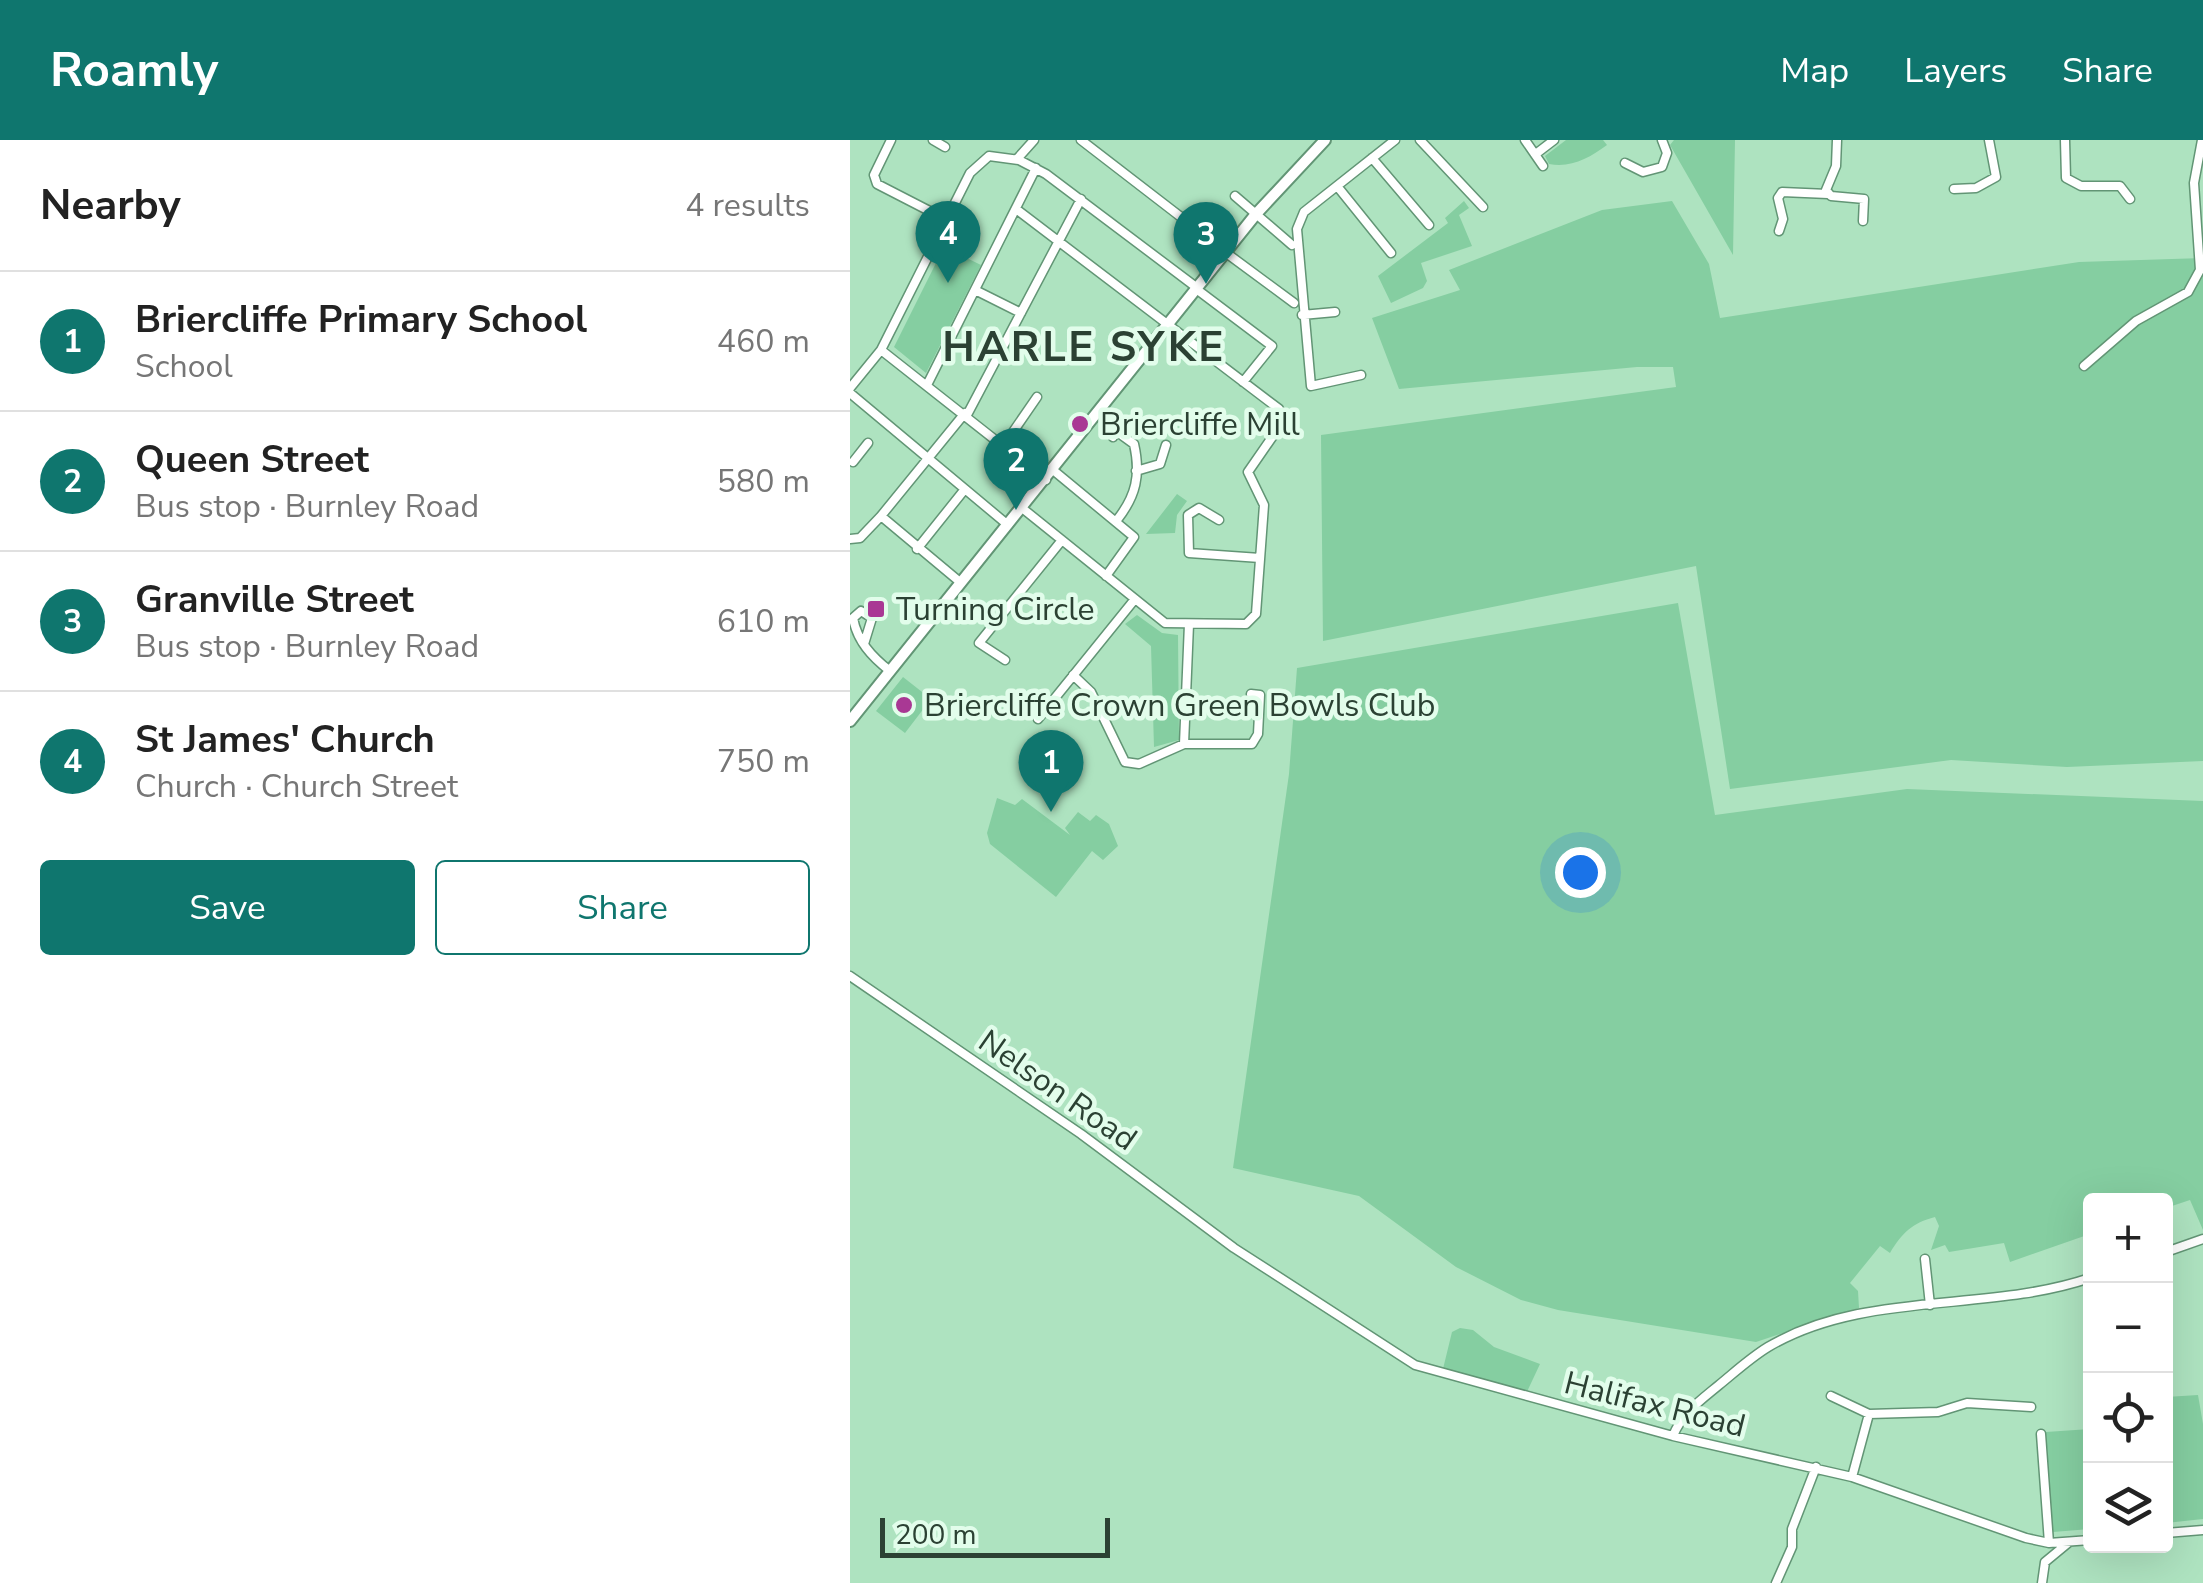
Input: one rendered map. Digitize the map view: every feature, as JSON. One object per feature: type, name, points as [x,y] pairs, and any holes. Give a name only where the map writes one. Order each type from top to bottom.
[{"type":"street","points":[[891,140],[874,175],[876,184],[946,220]]},
{"type":"street","points":[[933,140],[945,148]]},
{"type":"street","points":[[1017,159],[1034,140]]},
{"type":"street","points":[[1081,140],[1294,303]]},
{"type":"street","points":[[850,722],[1225,251],[1325,140]]},
{"type":"street","points":[[1360,376],[1311,386],[1297,229],[1304,212],[1394,140]]},
{"type":"street","points":[[1420,140],[1483,206]]},
{"type":"street","points":[[1525,140],[1543,166]]},
{"type":"street","points":[[1537,154],[1554,140]]},
{"type":"street","points":[[1625,162],[1643,172],[1662,166],[1667,153],[1662,140]]},
{"type":"street","points":[[1828,194],[1836,166],[1837,140]]},
{"type":"street","points":[[1989,140],[1996,176]]},
{"type":"street","points":[[2063,173],[2066,140]]},
{"type":"street","points":[[2084,366],[2136,321],[2188,292],[2200,270],[2194,183],[2202,140]]},
{"type":"street","points":[[1008,525],[850,391],[882,350],[970,173],[982,160],[998,154],[1036,168],[1272,346],[1244,382]]},
{"type":"street","points":[[1372,158],[1429,226]]},
{"type":"street","points":[[928,383],[1036,168]]},
{"type":"street","points":[[2052,177],[2063,173]]},
{"type":"street","points":[[2063,173],[2081,186],[2122,182],[2130,199]]},
{"type":"street","points":[[1996,176],[2006,181]]},
{"type":"street","points":[[1954,189],[1976,188],[1996,176]]},
{"type":"street","points":[[1337,186],[1391,253]]},
{"type":"street","points":[[1779,231],[1782,219],[1778,198],[1782,192],[1864,199],[1867,206],[1863,221]]},
{"type":"street","points":[[1235,196],[1292,245]]},
{"type":"street","points":[[850,539],[860,538],[882,518],[966,414],[1081,199]]},
{"type":"street","points":[[1016,208],[1279,409],[1284,420],[1248,472],[1263,499],[1253,619],[1246,624],[1165,622],[1022,508]]},
{"type":"street","points":[[975,290],[1021,313]]},
{"type":"street","points":[[1302,315],[1335,312]]},
{"type":"street","points":[[882,350],[1004,445],[1117,520],[1134,539],[1106,576]]},
{"type":"street","points":[[1004,445],[1037,397]]},
{"type":"street","points":[[1116,432],[1134,444],[1136,471],[1134,497],[1117,520]]},
{"type":"street","points":[[853,462],[868,443]]},
{"type":"street","points":[[1136,471],[1160,464],[1168,448]]},
{"type":"street","points":[[917,548],[966,490]]},
{"type":"street","points":[[1220,520],[1199,508],[1188,516],[1189,553],[1260,558]]},
{"type":"street","points":[[882,518],[960,582]]},
{"type":"street","points":[[1005,660],[979,643],[1062,540]]},
{"type":"street","points":[[1038,720],[1135,599]]},
{"type":"street","points":[[1184,744],[1189,624]]},
{"type":"street","points":[[864,644],[890,671]]},
{"type":"street","points":[[1073,676],[1091,692],[1124,762],[1138,764],[1184,744],[1252,744],[1258,734],[1259,695]]},
{"type":"street","name":"Nelson Road","points":[[850,976],[1081,1134],[1234,1248]]},
{"type":"street","points":[[2173,1249],[2203,1238]]},
{"type":"street","name":"Halifax Road","points":[[1234,1248],[1416,1366],[1673,1436],[1852,1477],[2049,1543],[2083,1541]]},
{"type":"street","points":[[1925,1259],[1930,1305]]},
{"type":"street","points":[[1673,1436],[1693,1406],[1768,1347],[1846,1318],[1930,1305],[2024,1297],[2083,1280]]},
{"type":"street","points":[[1831,1396],[1869,1414],[1938,1412],[1967,1403],[2031,1407]]},
{"type":"street","points":[[1852,1477],[1869,1414]]},
{"type":"street","points":[[2041,1434],[2049,1543]]},
{"type":"street","points":[[1776,1583],[1792,1547],[1792,1530],[1816,1468]]},
{"type":"street","points":[[2173,1532],[2203,1530]]},
{"type":"street","points":[[2042,1583],[2045,1562],[2069,1542]]},
{"type":"green space","points":[[1566,140],[1603,140],[1607,145],[1580,161],[1549,164],[1545,156]]},
{"type":"green space","points":[[1674,140],[1735,140],[1733,255],[1670,145]]},
{"type":"green space","points":[[1464,201],[1469,208],[1459,215],[1472,246],[1421,263],[1427,281],[1423,288],[1391,303],[1378,276],[1448,223],[1445,218]]},
{"type":"green space","points":[[1672,201],[1709,264],[1720,318],[2079,262],[2203,258],[2203,761],[2067,767],[1951,760],[1730,789],[1696,566],[1323,641],[1321,435],[1676,387],[1673,367],[1637,367],[1399,389],[1372,318],[1460,290],[1449,270],[1602,210]]},
{"type":"green space","points":[[944,247],[981,265],[926,373],[894,347]]},
{"type":"green space","points":[[1177,494],[1187,501],[1177,515],[1175,533],[1146,534]]},
{"type":"green space","points":[[1678,603],[1715,815],[1907,789],[2203,801],[2203,1230],[2190,1200],[2173,1206],[2173,1193],[2083,1193],[2083,1236],[2010,1262],[2004,1243],[1949,1252],[1945,1245],[1931,1250],[1939,1226],[1935,1217],[1908,1230],[1890,1253],[1880,1246],[1850,1283],[1858,1291],[1859,1308],[1756,1342],[1558,1310],[1521,1300],[1456,1267],[1359,1196],[1233,1168],[1289,774],[1297,668]]},
{"type":"green space","points":[[1137,615],[1162,633],[1178,635],[1179,740],[1154,747],[1151,646],[1125,624]]},
{"type":"green space","name":"Briercliffe Crown Green Bowls Club","points":[[903,677],[931,699],[905,733],[876,711]]},
{"type":"green space","points":[[997,798],[1015,805],[1022,799],[1070,835],[1065,828],[1078,812],[1090,821],[1096,815],[1109,824],[1118,846],[1103,860],[1092,851],[1056,897],[990,844],[987,833]]},
{"type":"green space","points":[[1460,1328],[1473,1330],[1494,1347],[1540,1364],[1525,1396],[1442,1373],[1452,1332]]},
{"type":"green space","points":[[2198,1395],[2203,1424],[2203,1519],[2173,1522],[2173,1397]]},
{"type":"green space","points":[[2083,1429],[2083,1530],[2053,1532],[2046,1432]]},
{"type":"place","name":"St James' Church","points":[[948,283]]},
{"type":"place","name":"Granville Street","points":[[1206,284]]},
{"type":"place","name":"Briercliffe Mill","points":[[1080,424]]},
{"type":"place","name":"Queen Street","points":[[1016,510]]},
{"type":"place","name":"Turning Circle","points":[[876,609]]},
{"type":"place","name":"Briercliffe Crown Green Bowls Club","points":[[904,705]]},
{"type":"place","name":"Briercliffe Primary School","points":[[1051,812]]},
{"type":"district","name":"HARLE SYKE","points":[[1084,346]]}]
